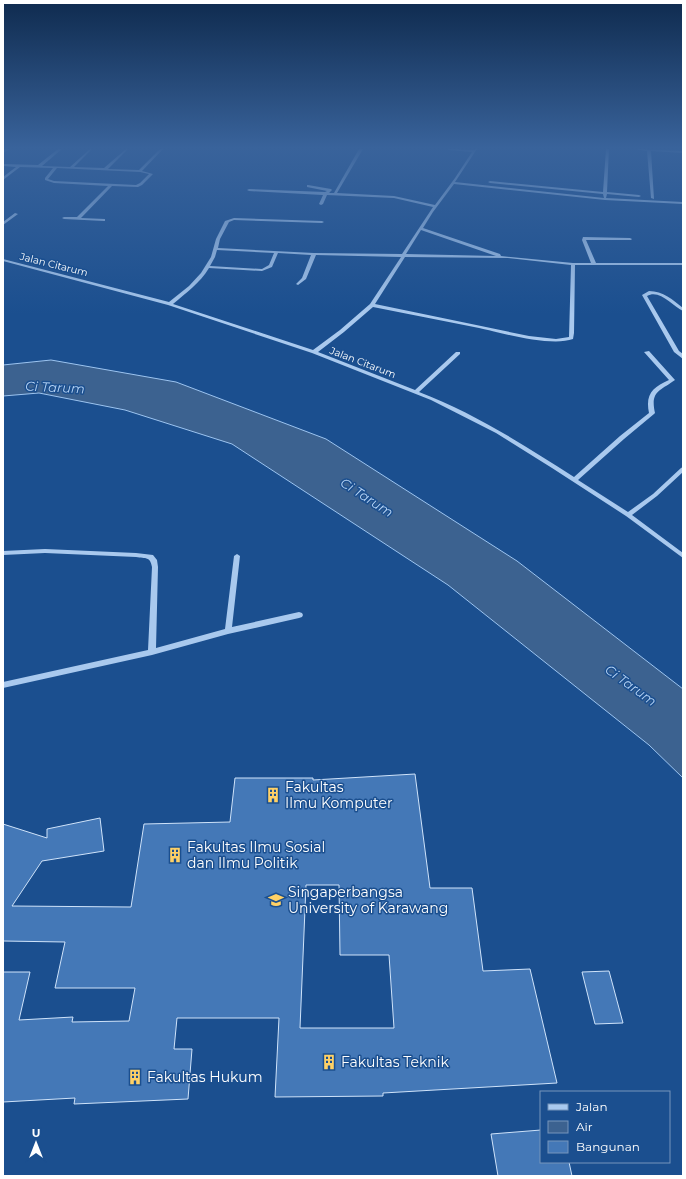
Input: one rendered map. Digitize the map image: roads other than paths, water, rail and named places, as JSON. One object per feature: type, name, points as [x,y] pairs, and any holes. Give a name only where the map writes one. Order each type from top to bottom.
[{"type":"street","points":[[78,219],[93,204]]},
{"type":"street","points":[[314,352],[342,331],[372,305],[435,206],[427,204]]},
{"type":"street","points":[[3,224],[16,214]]},
{"type":"street","points":[[64,218],[104,220]]},
{"type":"street","points":[[170,304],[191,287],[208,268],[218,239],[227,221],[230,219],[322,222]]},
{"type":"street","points":[[421,229],[508,257]]},
{"type":"street","points":[[594,264],[584,238],[630,238]]},
{"type":"street","points":[[215,249],[276,253],[508,257],[573,264],[681,264],[683,267]]},
{"type":"street","points":[[208,268],[268,269],[271,267],[276,253]]},
{"type":"street","points":[[298,284],[304,279],[314,254]]},
{"type":"street","name":"Jalan Citarum","points":[[4,262],[86,281],[170,304],[314,352],[416,392],[464,414],[498,432],[628,515],[683,556]]},
{"type":"street","points":[[372,305],[529,337],[569,340],[572,333],[573,264]]},
{"type":"street","points":[[683,310],[661,295],[651,292],[644,295],[677,352],[683,357]]},
{"type":"street","points":[[677,352],[683,351]]},
{"type":"street","points":[[574,480],[600,458],[623,434],[652,413],[649,404],[652,394],[659,385],[672,380],[647,352]]},
{"type":"street","points":[[416,392],[458,353]]},
{"type":"street","points":[[628,515],[655,495],[683,469]]},
{"type":"street","points":[[3,553],[45,551],[151,557],[154,560],[155,567],[152,652]]},
{"type":"street","points":[[228,631],[237,556]]},
{"type":"street","points":[[3,685],[152,652],[228,631],[299,615]]},
{"type":"water","name":"Ci Tarum","points":[[51,360],[176,382],[326,439],[517,561],[683,689],[683,778],[649,745],[448,585],[232,444],[125,410],[39,393],[3,396],[3,365]]},
{"type":"place","name":"Fakultas Ilmu Komputer","points":[[273,795]]},
{"type":"place","name":"Fakultas Ilmu Sosial dan Ilmu Politik","points":[[175,855]]},
{"type":"place","name":"Singaperbangsa University of Karawang","points":[[276,900]]},
{"type":"place","name":"Fakultas Teknik","points":[[329,1062]]},
{"type":"place","name":"Fakultas Hukum","points":[[135,1077]]}]
